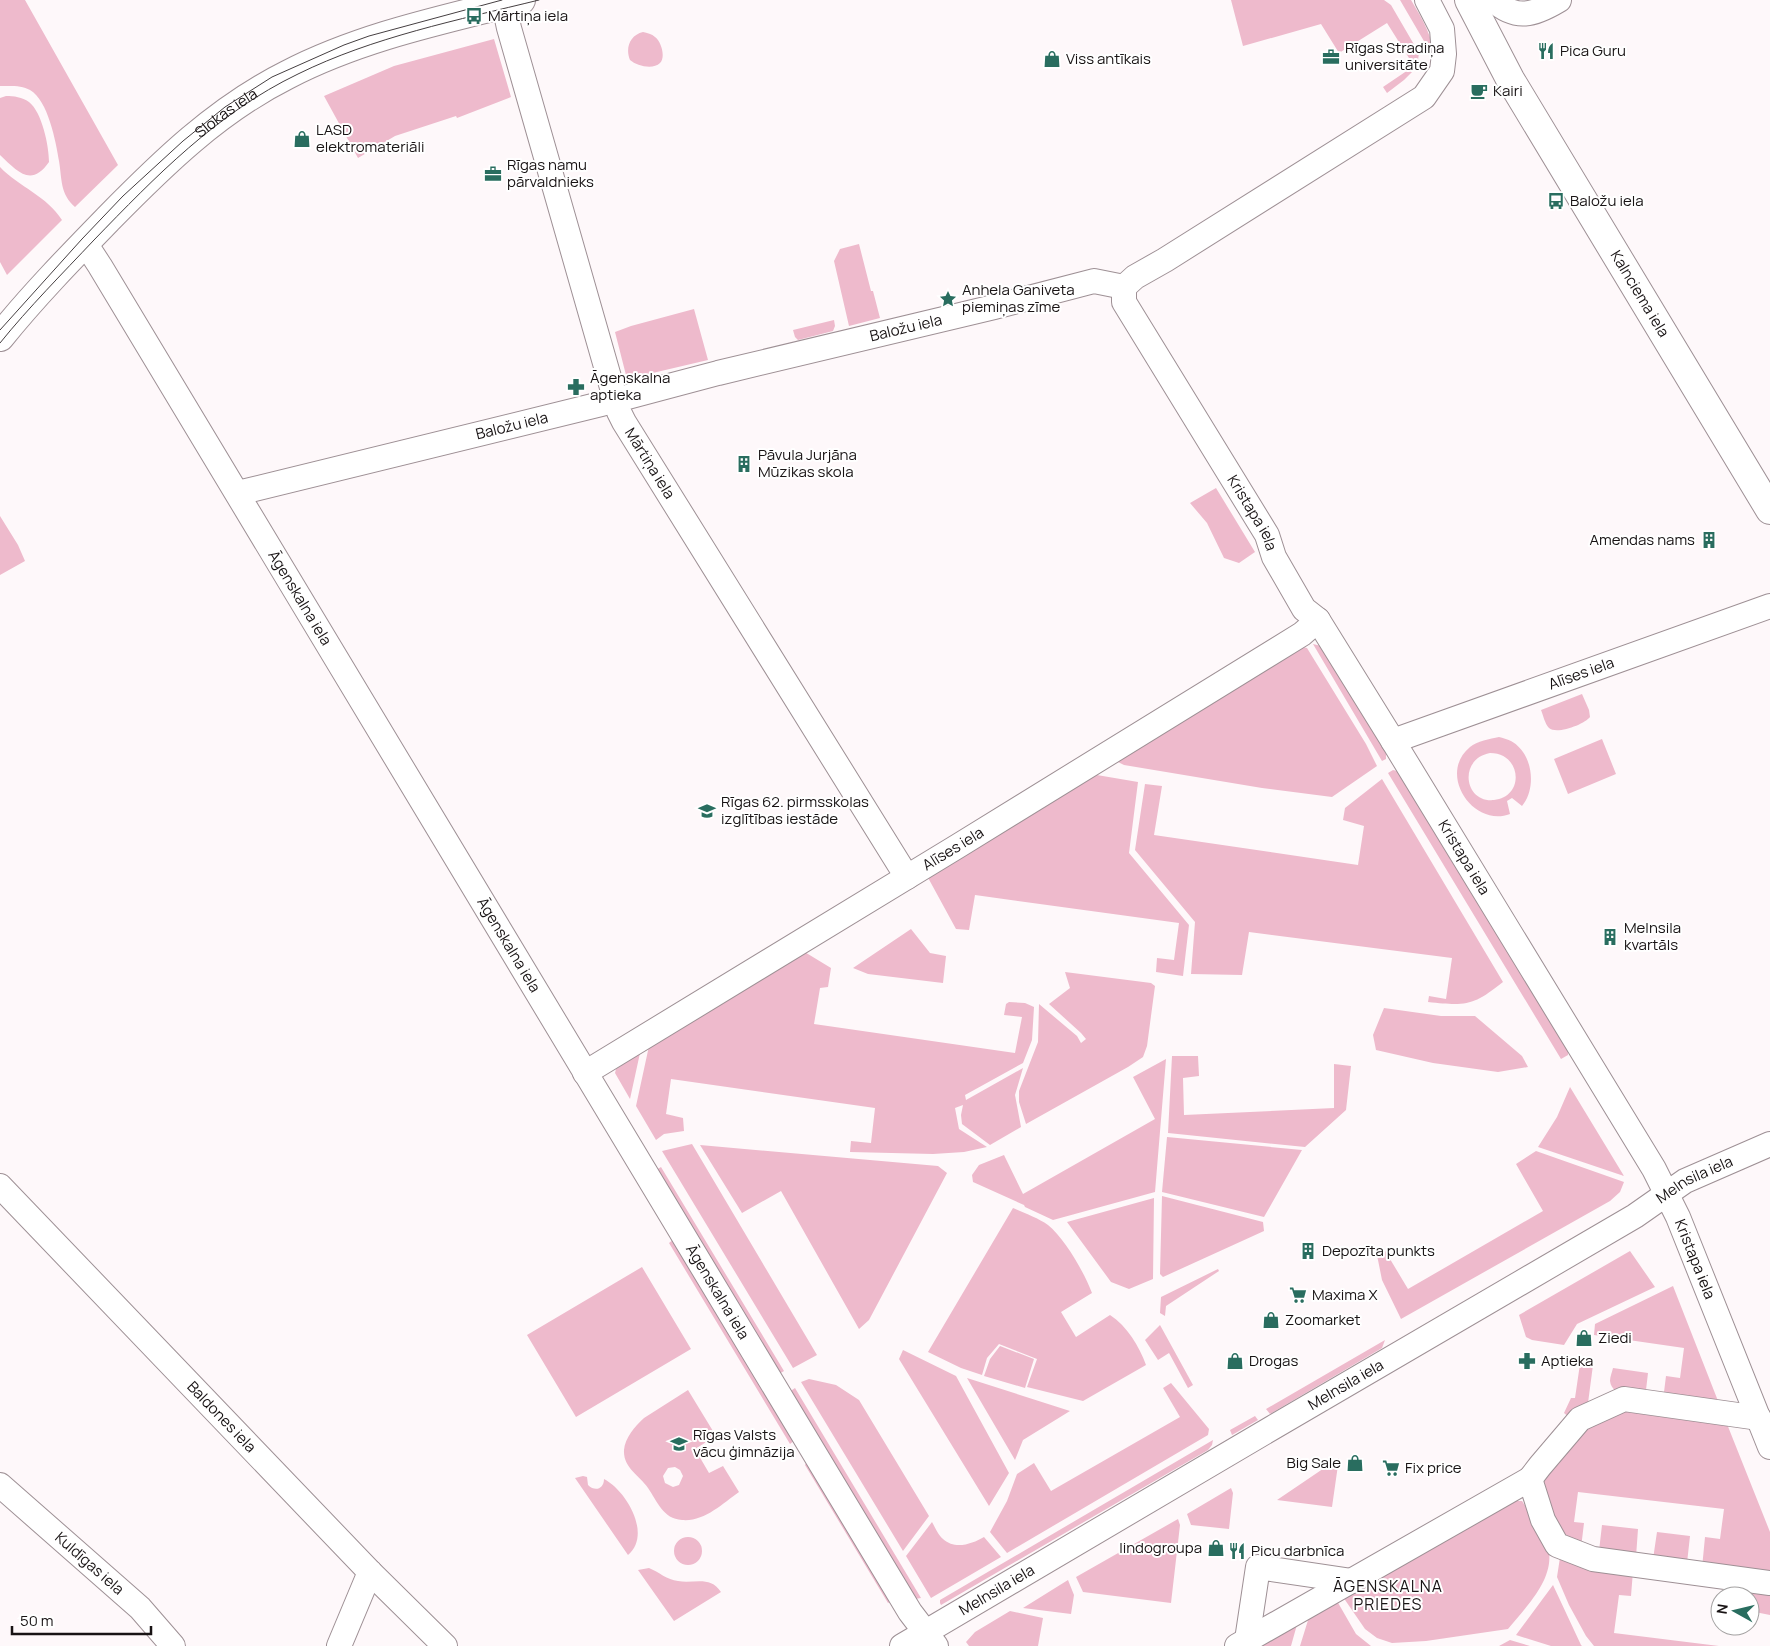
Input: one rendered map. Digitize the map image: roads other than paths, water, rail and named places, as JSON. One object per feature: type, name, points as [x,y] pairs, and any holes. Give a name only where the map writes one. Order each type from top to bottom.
[{"type":"main road","name":"Kalnciema iela","points":[[1450,0],[1510,79]]},
{"type":"main road","name":"Kalnciema iela","points":[[1469,0],[1510,79],[1770,510]]},
{"type":"main road","name":"Slokas iela","points":[[0,337],[85,243],[168,159],[202,130],[261,89],[288,74],[371,40],[509,1]]},
{"type":"street","points":[[1124,287],[1135,277],[1166,260],[1424,97],[1442,71],[1444,54],[1442,28],[1427,0]]},
{"type":"street","points":[[1493,0],[1504,10],[1517,13],[1538,12],[1559,0]]},
{"type":"street","name":"Mārtiņa iela","points":[[509,1],[615,400],[624,422],[907,877]]},
{"type":"street","name":"Āgenskalna iela","points":[[85,243],[238,493],[910,1612],[930,1639]]},
{"type":"street","name":"Baložu iela","points":[[238,493],[718,373],[1094,282],[1124,287]]},
{"type":"street","name":"Kristapa iela","points":[[1124,287],[1124,302],[1267,535],[1274,557],[1304,609],[1318,620],[1654,1169],[1678,1218],[1770,1446]]},
{"type":"street","name":"Alīses iela","points":[[1393,741],[1770,606]]},
{"type":"street","name":"Alīses iela","points":[[585,1073],[1302,634],[1318,620]]},
{"type":"street","name":"Melnsila iela","points":[[902,1646],[930,1639],[1635,1216],[1685,1180],[1770,1144]]},
{"type":"street","name":"Baldones iela","points":[[0,1186],[370,1572],[445,1646]]},
{"type":"street","points":[[1242,1643],[1530,1479],[1580,1419],[1624,1399],[1759,1418]]},
{"type":"street","points":[[1530,1479],[1543,1520],[1557,1544],[1593,1560],[1770,1582]]},
{"type":"street","name":"Kuldīgas iela","points":[[0,1485],[140,1608],[173,1646]]},
{"type":"street","points":[[1242,1643],[1258,1567],[1352,1581]]},
{"type":"street","points":[[339,1646],[370,1572]]},
{"type":"tram line","points":[[0,330],[123,196],[183,141],[225,107],[272,77],[344,45],[369,36],[502,0]]},
{"type":"tram line","points":[[0,343],[22,316],[94,240],[164,170],[214,127],[268,90],[327,61],[386,40],[447,22],[539,0]]},
{"type":"place","name":"Mārtiņa iela","points":[[474,16]]},
{"type":"place","name":"Pica Guru","points":[[1546,51]]},
{"type":"place","name":"Rīgas Stradiņa universitāte","points":[[1331,57]]},
{"type":"place","name":"Viss antīkais","points":[[1052,59]]},
{"type":"place","name":"Kairi","points":[[1479,91]]},
{"type":"place","name":"LASD elektromateriāli","points":[[302,139]]},
{"type":"place","name":"Rīgas namu pārvaldnieks","points":[[493,174]]},
{"type":"place","name":"Baložu iela","points":[[1556,201]]},
{"type":"place","name":"Anhela Ganiveta piemiņas zīme","points":[[948,299]]},
{"type":"place","name":"Āgenskalna aptieka","points":[[576,387]]},
{"type":"place","name":"Pāvula Jurjāna Mūzikas skola","points":[[744,464]]},
{"type":"place","name":"Amendas nams","points":[[1709,540]]},
{"type":"place","name":"Rīgas 62. pirmsskolas izglītības iestāde","points":[[707,811]]},
{"type":"place","name":"Melnsila kvartāls","points":[[1610,937]]},
{"type":"place","name":"Depozīta punkts","points":[[1308,1251]]},
{"type":"place","name":"Maxima X","points":[[1298,1295]]},
{"type":"place","name":"Zoomarket","points":[[1271,1320]]},
{"type":"place","name":"Ziedi","points":[[1584,1338]]},
{"type":"place","name":"Drogas","points":[[1235,1361]]},
{"type":"place","name":"Aptieka","points":[[1527,1361]]},
{"type":"place","name":"Rīgas Valsts vācu ģimnāzija","points":[[679,1444]]},
{"type":"place","name":"Big Sale","points":[[1355,1463]]},
{"type":"place","name":"Fix price","points":[[1391,1468]]},
{"type":"place","name":"lindogroupa","points":[[1216,1548]]},
{"type":"place","name":"Picu darbnīca","points":[[1237,1551]]},
{"type":"district","name":"ĀGENSKALNA PRIEDES","points":[[1388,1595]]}]
